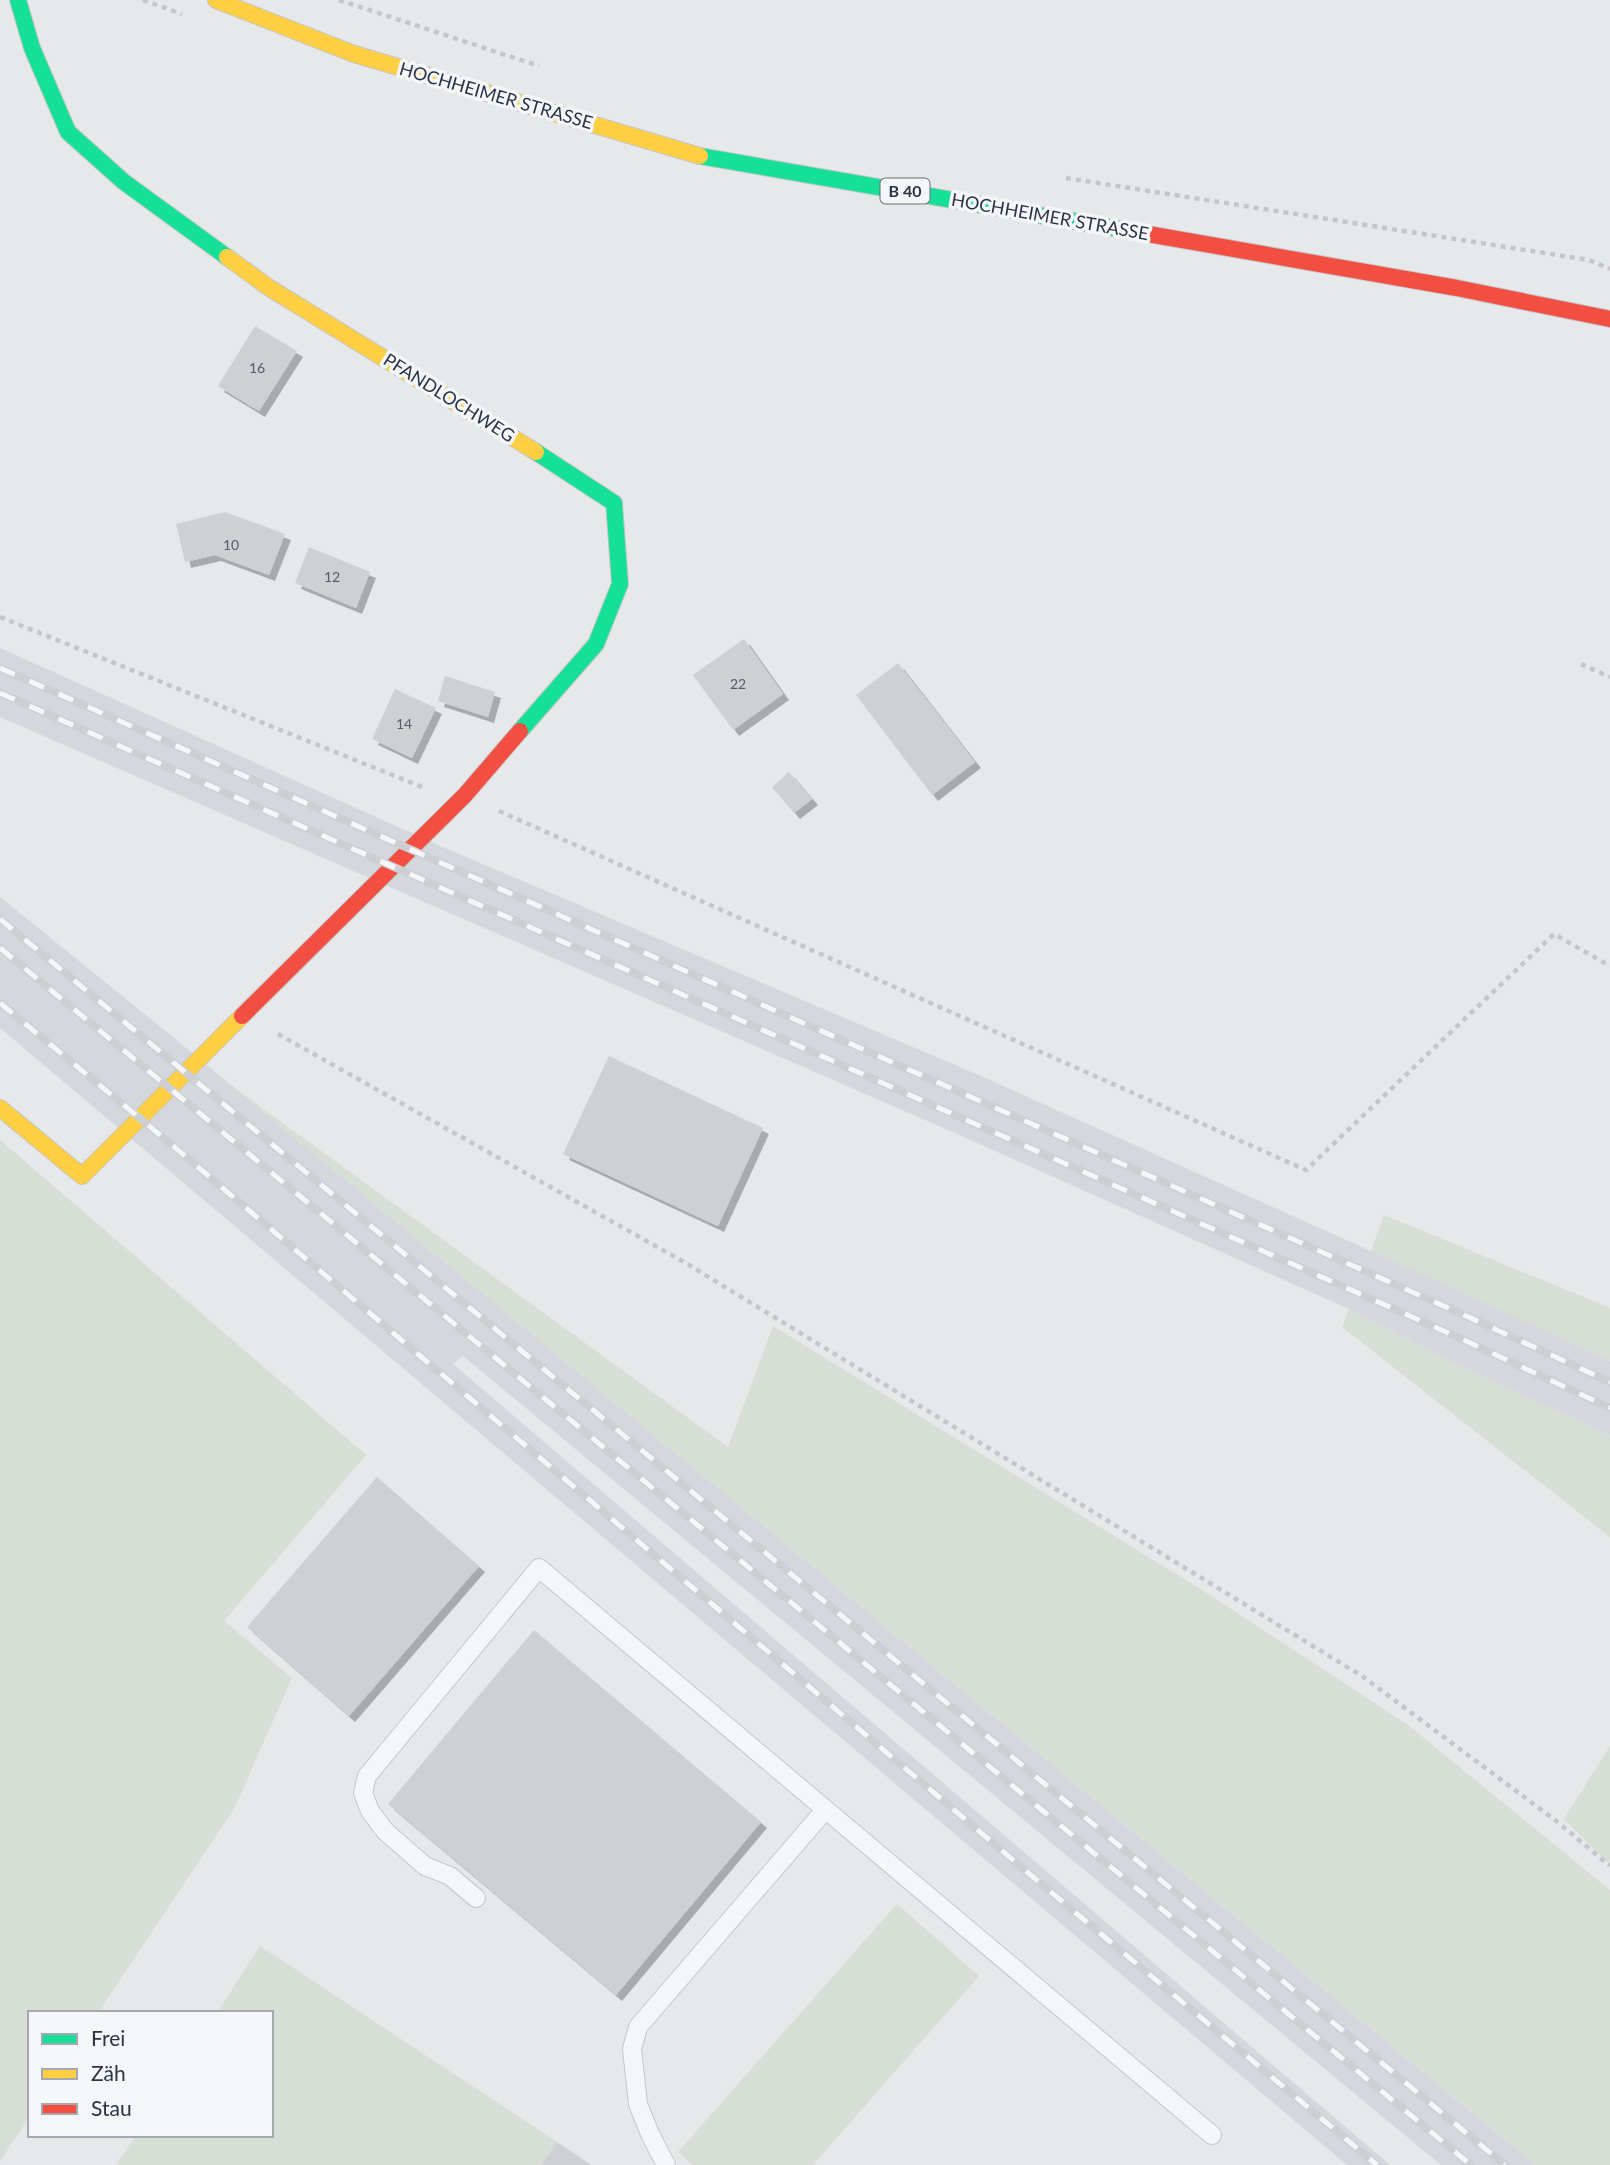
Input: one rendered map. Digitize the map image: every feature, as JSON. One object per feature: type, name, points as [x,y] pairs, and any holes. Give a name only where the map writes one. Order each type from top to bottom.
[{"type":"street","name":"PFANDLOCHWEG","points":[[0,1108],[82,1176],[462,799],[596,644],[620,584],[614,503],[512,436],[268,287],[124,182],[68,132],[32,48],[18,0]]},
{"type":"street","name":"HOCHHEIMER STRASSE","points":[[216,0],[355,54],[700,156],[1457,288],[1610,319]]},
{"type":"lane","points":[[476,1898],[450,1876],[425,1866],[385,1831],[370,1811],[363,1793],[367,1776],[539,1568],[1212,2135]]},
{"type":"lane","points":[[666,2165],[638,2104],[632,2049],[638,2027],[825,1810]]},
{"type":"path","points":[[339,0],[551,70]]},
{"type":"path","points":[[1053,176],[1589,260],[1610,269]]},
{"type":"path","points":[[0,617],[462,799],[1306,1170],[1554,934],[1610,966]]},
{"type":"path","points":[[1581,664],[1610,677]]},
{"type":"path","points":[[244,1015],[684,1262],[1362,1676],[1555,1820],[1610,1866]]},
{"type":"shaded area","points":[[0,648],[445,848],[981,1076],[1610,1361],[1610,1435],[1448,1360],[1349,1309],[955,1133],[0,717]]},
{"type":"shaded area","points":[[0,897],[168,1033],[1535,2165],[1441,2165],[463,1356],[453,1364],[1390,2165],[1347,2165],[0,1028]]},
{"type":"shaded area","points":[[225,1081],[728,1447],[773,1326],[1202,1590],[1408,1725],[1610,1890],[1610,2165],[1535,2165]]},
{"type":"shaded area","points":[[0,1140],[366,1455],[224,1621],[292,1678],[234,1809],[99,2011],[28,2011],[28,2119],[0,2161]]},
{"type":"shaded area","points":[[1384,1215],[1610,1308],[1610,1361],[1371,1251]]},
{"type":"shaded area","points":[[1349,1309],[1448,1360],[1610,1435],[1610,1537],[1342,1327]]},
{"type":"shaded area","points":[[1610,1746],[1610,1865],[1564,1819]]},
{"type":"shaded area","points":[[897,1904],[979,1976],[813,2165],[692,2165],[678,2152]]},
{"type":"shaded area","points":[[260,1946],[557,2142],[541,2165],[116,2165],[135,2137],[273,2137],[273,2011],[218,2011]]},
{"type":"building","points":[[255,326],[297,351],[259,411],[218,386]]},
{"type":"building","points":[[225,512],[285,534],[269,575],[215,555],[185,562],[176,524]]},
{"type":"building","points":[[309,547],[370,572],[356,608],[295,583]]},
{"type":"building","points":[[744,639],[783,694],[733,730],[693,675]]},
{"type":"building","points":[[898,663],[975,762],[932,795],[856,695]]},
{"type":"building","points":[[445,676],[495,692],[488,717],[438,701]]},
{"type":"building","points":[[395,689],[436,708],[412,758],[372,739]]},
{"type":"building","points":[[789,772],[812,799],[794,813],[772,787]]},
{"type":"building","points":[[609,1056],[763,1128],[718,1226],[563,1154]]},
{"type":"building","points":[[377,1477],[479,1566],[349,1716],[247,1627]]},
{"type":"building","points":[[534,1630],[761,1822],[616,1995],[388,1804]]},
{"type":"building","points":[[557,2142],[591,2165],[541,2165]]},
{"type":"railway","points":[[0,668],[1462,1314],[1610,1382]]},
{"type":"railway","points":[[0,693],[1453,1335],[1610,1408]]},
{"type":"railway","points":[[0,919],[1505,2165]]},
{"type":"railway","points":[[0,948],[1471,2165]]},
{"type":"railway","points":[[0,1003],[165,1139],[1033,1877],[1377,2165]]},
{"type":"traffic: fast","points":[[18,0],[32,48],[68,132],[124,182],[227,257]]},
{"type":"traffic: fast","points":[[700,156],[1148,234]]},
{"type":"traffic: fast","points":[[520,731],[596,644],[620,584],[614,503],[536,452]]},
{"type":"traffic: slow","points":[[216,0],[354,54],[700,156]]},
{"type":"traffic: slow","points":[[227,257],[268,287],[536,452]]},
{"type":"traffic: slow","points":[[0,1108],[82,1176],[242,1016]]},
{"type":"traffic: jam","points":[[1148,234],[1457,288],[1610,319]]},
{"type":"traffic: jam","points":[[242,1016],[465,795],[520,731]]}]
